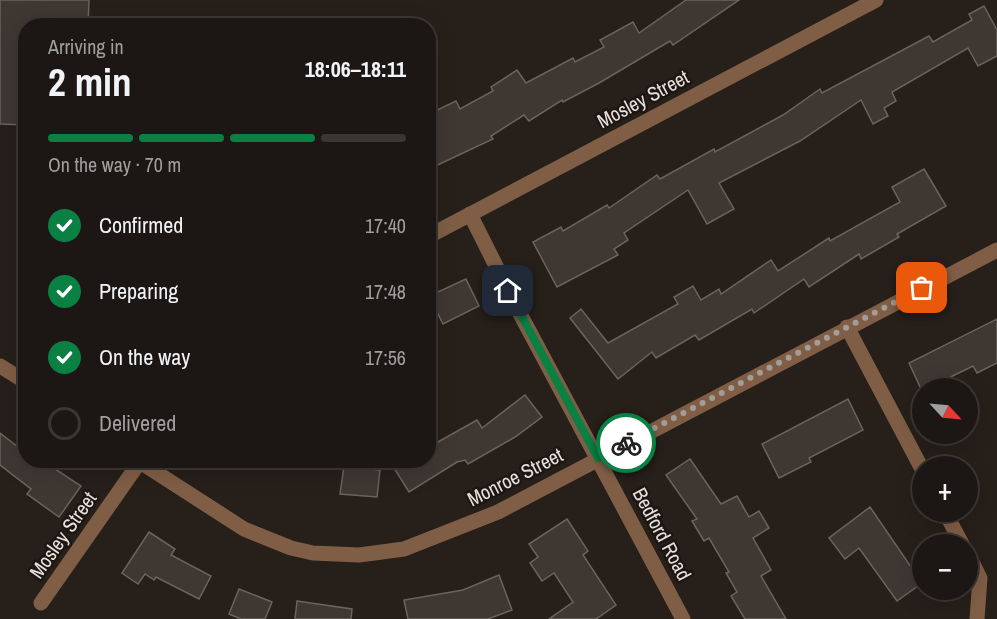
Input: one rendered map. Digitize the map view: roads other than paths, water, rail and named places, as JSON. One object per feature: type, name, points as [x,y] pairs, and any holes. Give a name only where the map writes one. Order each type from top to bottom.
[{"type":"street","name":"Mosley Street","points":[[436,232],[876,0]]},
{"type":"street","name":"Bedford Road","points":[[470,214],[518,310],[682,619]]},
{"type":"street","name":"Monroe Street","points":[[149,468],[191,498],[269,540],[313,553],[359,555],[404,549],[498,512],[997,250]]},
{"type":"street","points":[[847,327],[915,456]]},
{"type":"street","points":[[0,366],[18,377]]},
{"type":"street","name":"Mosley Street","points":[[41,603],[134,468]]},
{"type":"street","points":[[977,619],[980,578],[978,574]]}]
